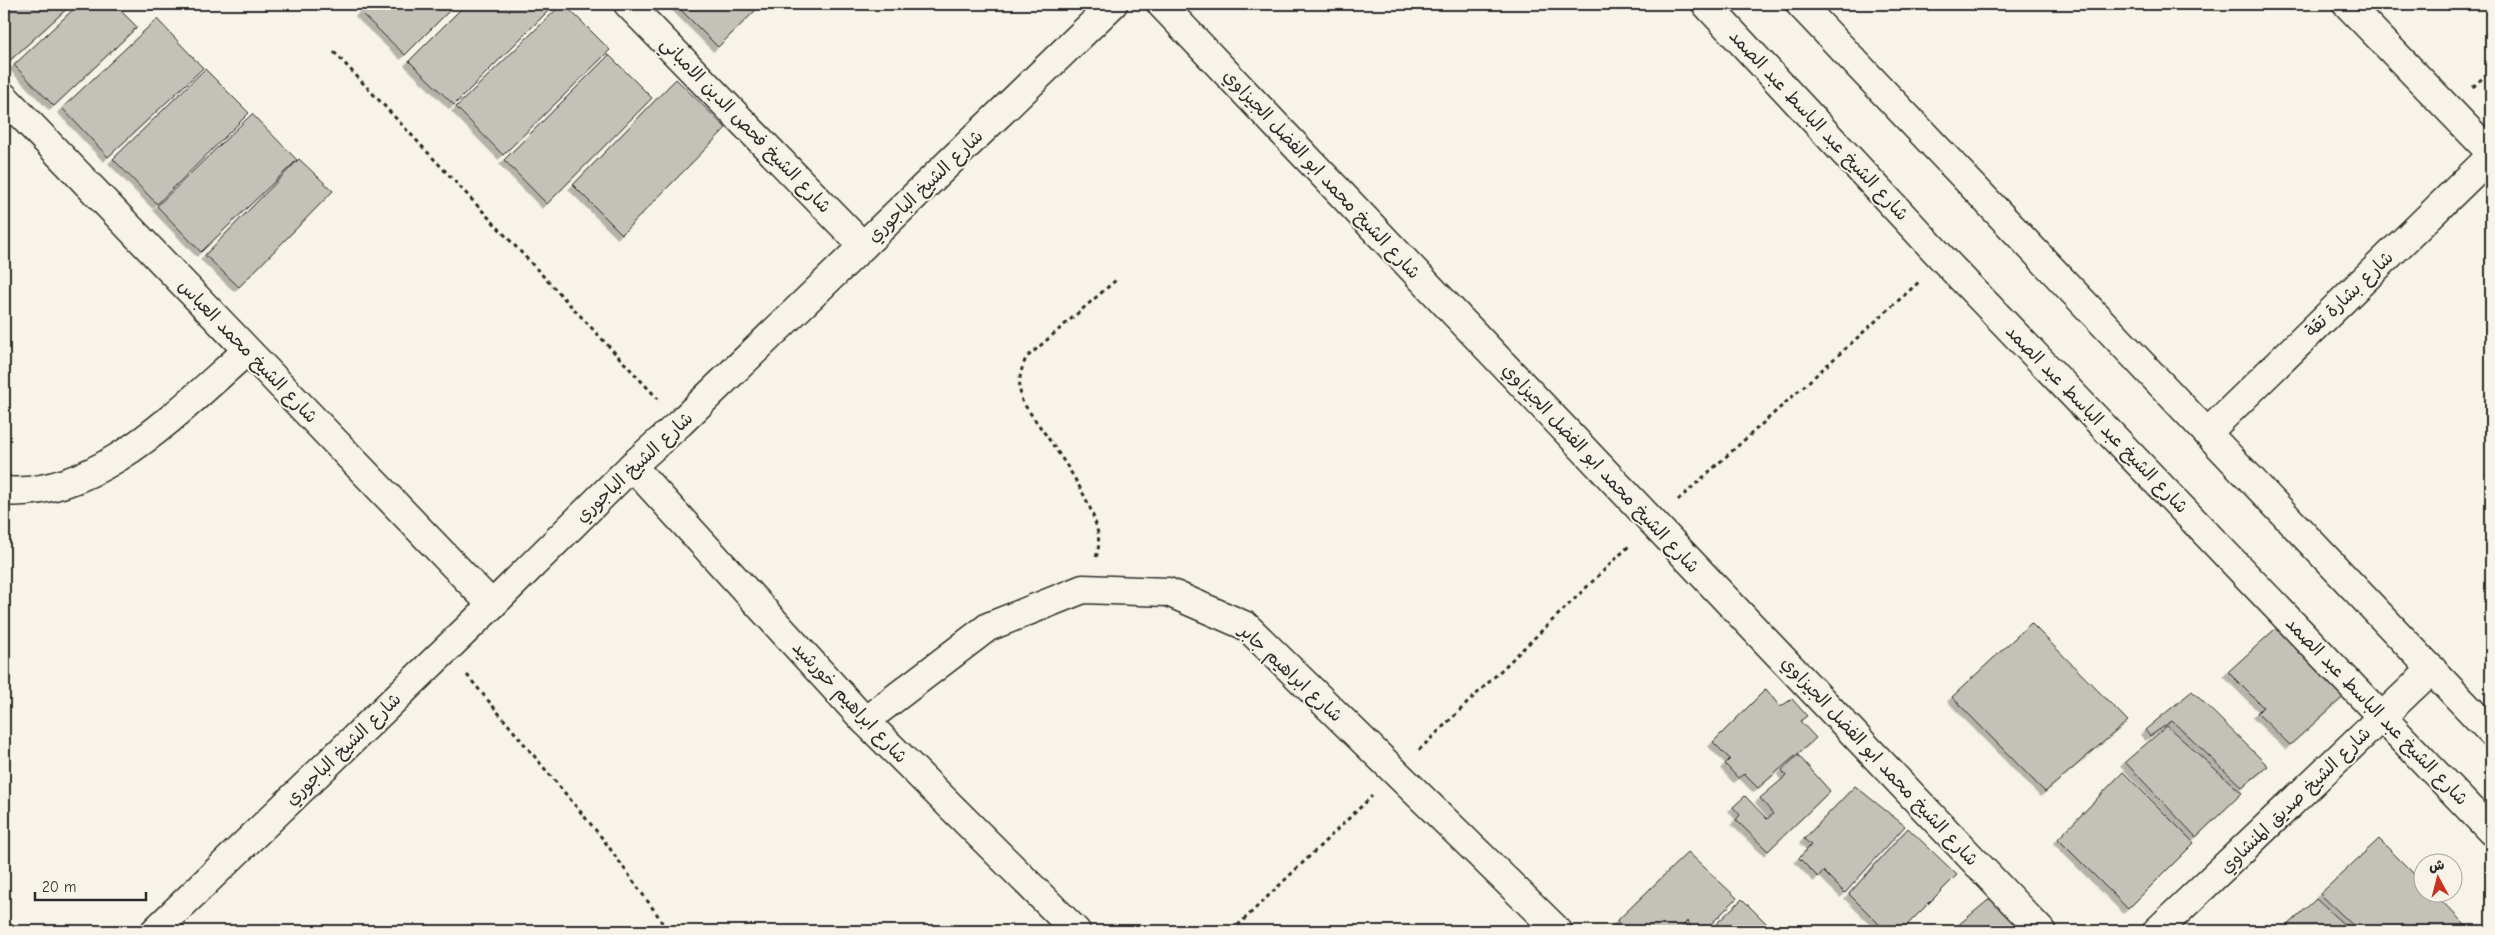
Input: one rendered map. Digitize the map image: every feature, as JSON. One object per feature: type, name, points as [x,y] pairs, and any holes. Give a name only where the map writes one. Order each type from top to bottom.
[{"type":"street","name":"شارع الشيخ فحص الدين الامباني","points":[[628,4],[863,246]]},
{"type":"street","name":"شارع الشيخ الباجوري","points":[[155,931],[492,605],[632,466],[680,423],[1114,4]]},
{"type":"street","name":"شارع الشيخ محمد ابو الفضل الجيزاوي","points":[[1161,4],[2041,931]]},
{"type":"street","name":"شارع الشيخ عبد الباسط عبد الصمد","points":[[1706,4],[1944,260],[2383,716],[2491,831]]},
{"type":"street","points":[[1800,4],[2491,732]]},
{"type":"street","points":[[2347,4],[2491,155]]},
{"type":"street","name":"شارع الشيخ محمد العباس","points":[[4,97],[492,605]]},
{"type":"street","name":"شارع بشارة تقة","points":[[2207,432],[2491,155]]},
{"type":"street","points":[[4,491],[21,492],[77,480],[127,453],[248,351]]},
{"type":"street","name":"شارع ابراهيم خورشيد","points":[[632,466],[865,721],[1076,931]]},
{"type":"street","name":"شارع ابراهيم جابر","points":[[865,721],[988,627],[1083,589],[1168,592],[1246,626],[1395,774],[1558,931]]},
{"type":"street","name":"شارع الشيخ صديق المنشاوي","points":[[2157,931],[2432,670]]},
{"type":"path","points":[[334,52],[680,423]]},
{"type":"path","points":[[1232,931],[1653,522],[1944,260]]},
{"type":"path","points":[[1083,589],[1100,548],[1094,519],[1084,492],[1022,401],[1019,387],[1020,372],[1026,358],[1116,280]]},
{"type":"path","points":[[446,649],[603,839],[666,931]]},
{"type":"building","points":[[4,4],[72,4],[7,63],[4,59]]},
{"type":"building","points":[[79,4],[114,4],[137,27],[54,106],[14,65]]},
{"type":"building","points":[[368,4],[456,4],[405,55],[360,12]]},
{"type":"building","points":[[466,4],[555,4],[454,105],[409,61]]},
{"type":"building","points":[[562,4],[610,50],[503,155],[456,107]]},
{"type":"building","points":[[675,4],[762,4],[718,47]]},
{"type":"building","points":[[157,19],[203,68],[108,157],[62,108]]},
{"type":"building","points":[[609,55],[652,98],[547,204],[504,160]]},
{"type":"building","points":[[205,69],[249,113],[157,204],[113,159]]},
{"type":"building","points":[[676,79],[726,128],[622,234],[573,185]]},
{"type":"building","points":[[252,114],[297,160],[201,252],[157,206]]},
{"type":"building","points":[[299,159],[333,191],[239,287],[205,255]]},
{"type":"building","points":[[2285,620],[2352,689],[2290,745],[2257,713],[2263,707],[2228,672]]},
{"type":"building","points":[[2031,623],[2128,721],[2045,792],[1952,697]]},
{"type":"building","points":[[1766,689],[1780,707],[1792,699],[1807,716],[1800,721],[1816,738],[1758,788],[1744,774],[1738,778],[1725,764],[1730,759],[1713,742]]},
{"type":"building","points":[[2192,691],[2268,766],[2242,787],[2172,721],[2150,736],[2145,730]]},
{"type":"building","points":[[2167,726],[2242,793],[2196,837],[2125,762]]},
{"type":"building","points":[[1798,755],[1830,791],[1768,851],[1736,820],[1740,815],[1733,807],[1745,796],[1767,819],[1773,814],[1760,798],[1786,776],[1782,770]]},
{"type":"building","points":[[2123,772],[2194,843],[2128,909],[2058,839]]},
{"type":"building","points":[[1855,786],[1905,826],[1845,893],[1823,871],[1818,877],[1799,858],[1811,845],[1804,839]]},
{"type":"building","points":[[1908,828],[1957,875],[1901,931],[1886,931],[1849,894]]},
{"type":"building","points":[[2379,839],[2412,872],[2412,902],[2443,902],[2467,927],[2463,931],[2359,931],[2320,894]]},
{"type":"building","points":[[1688,852],[1737,898],[1704,931],[1696,931],[1687,921],[1679,931],[1628,931],[1617,921]]},
{"type":"building","points":[[1998,892],[2034,931],[1951,931]]},
{"type":"building","points":[[1742,899],[1774,931],[1709,931]]},
{"type":"building","points":[[2316,899],[2351,931],[2282,931]]}]
